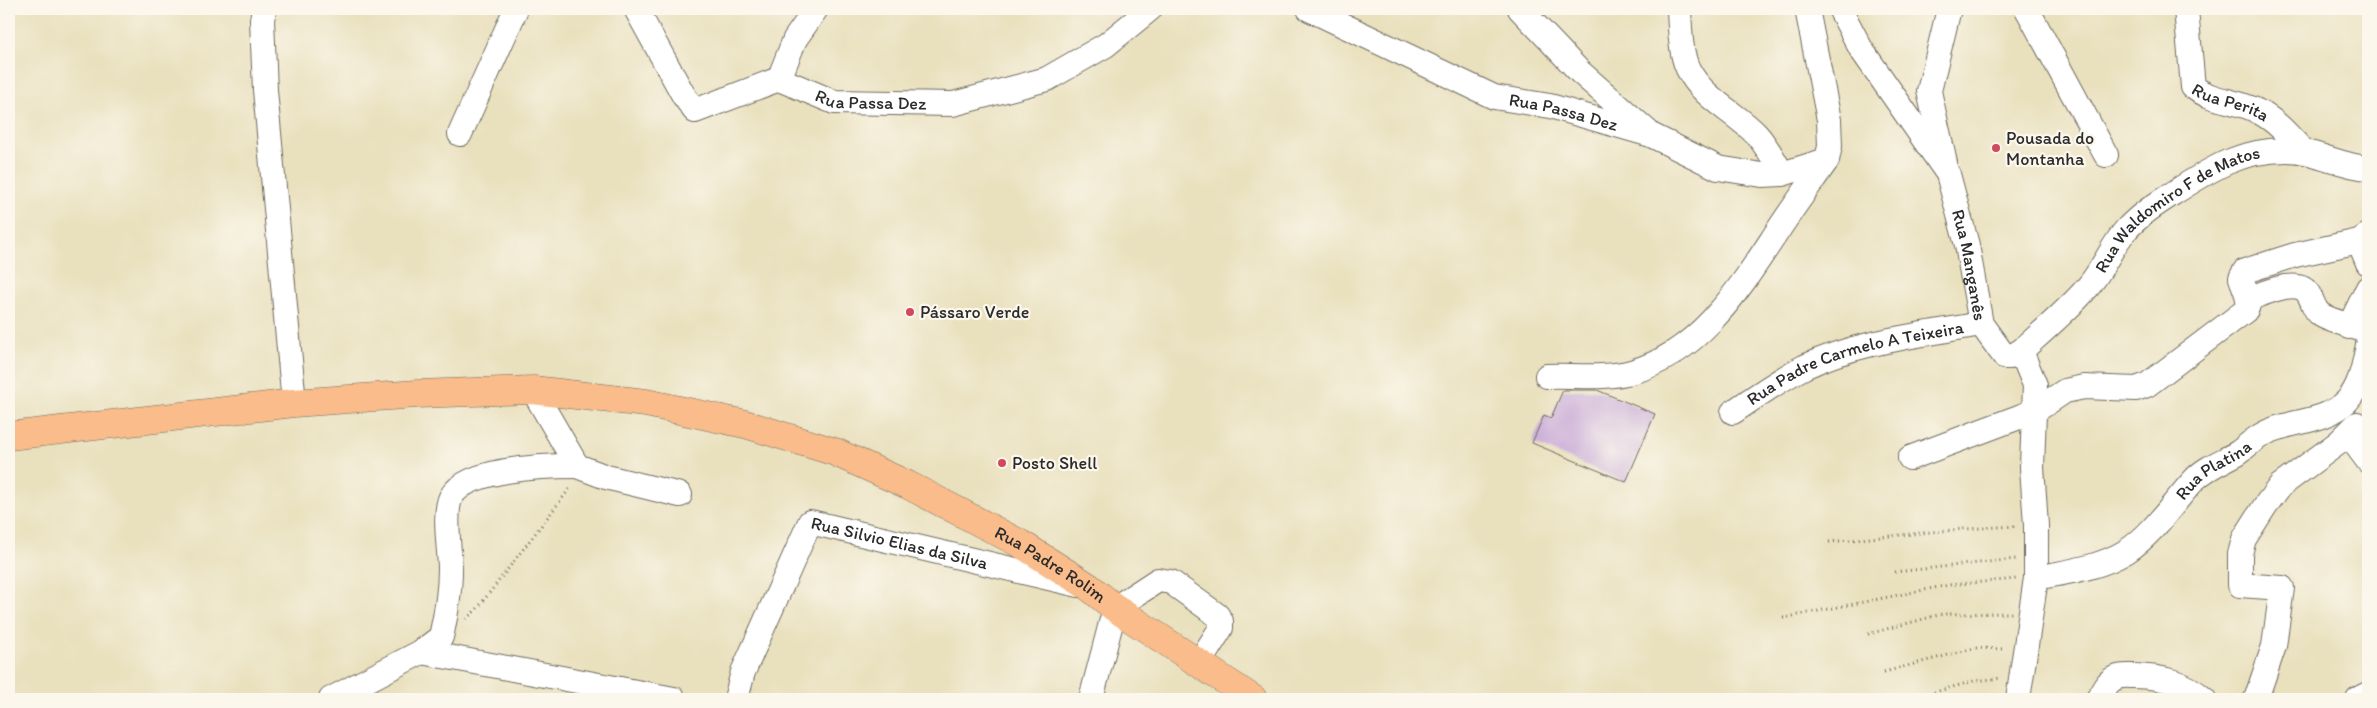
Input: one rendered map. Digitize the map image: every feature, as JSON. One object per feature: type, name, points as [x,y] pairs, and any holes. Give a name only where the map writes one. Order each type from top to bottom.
[{"type":"main road","name":"Rua Padre Rolim","points":[[9,436],[294,403],[417,394],[533,390],[646,403],[745,424],[835,452],[908,485],[1020,544],[1089,587],[1115,608],[1253,699]]},
{"type":"street","points":[[264,9],[262,20],[265,90],[294,403]]},
{"type":"street","points":[[460,134],[516,9]]},
{"type":"street","points":[[636,9],[684,96],[696,111],[779,79],[795,40],[816,9]]},
{"type":"street","name":"Rua Passa Dez","points":[[779,79],[834,102],[952,104],[1047,79],[1106,46],[1150,9]]},
{"type":"street","name":"Rua Passa Dez","points":[[1309,9],[1494,98],[1550,106],[1651,135],[1718,168],[1762,175],[1782,174],[1827,160]]},
{"type":"street","points":[[1520,9],[1580,72],[1651,135]]},
{"type":"street","points":[[1679,9],[1687,67],[1694,80],[1715,101],[1756,135],[1766,146],[1782,174]]},
{"type":"street","points":[[1548,376],[1608,375],[1630,372],[1680,349],[1694,339],[1727,302],[1827,160],[1830,146],[1829,120],[1807,9]]},
{"type":"street","name":"Rua Manganês","points":[[1840,9],[1861,49],[1948,174],[1967,245],[1982,324],[2005,356],[2021,351]]},
{"type":"street","points":[[1948,174],[1929,91],[1949,9]]},
{"type":"street","points":[[2027,9],[2106,155]]},
{"type":"street","name":"Rua Perita","points":[[2186,9],[2193,87],[2211,98],[2259,112],[2282,128],[2303,151]]},
{"type":"street","name":"Rua Waldomiro F de Matos","points":[[2021,351],[2087,289],[2098,276],[2118,240],[2146,211],[2217,165],[2239,156],[2269,150],[2303,151],[2352,167],[2368,168]]},
{"type":"street","points":[[1910,458],[2035,412],[2065,391],[2084,387],[2136,389],[2147,385],[2245,311],[2249,304],[2241,278],[2245,271],[2295,255],[2365,246]]},
{"type":"street","points":[[2248,299],[2295,286],[2304,289],[2310,296],[2313,307],[2321,314],[2359,330],[2368,288]]},
{"type":"street","name":"Rua Padre Carmelo A Teixeira","points":[[1733,412],[1783,378],[1827,357],[1860,347],[1982,324]]},
{"type":"street","name":"Rua Platina","points":[[2036,568],[2094,565],[2125,552],[2163,518],[2195,478],[2218,462],[2238,452],[2260,435],[2283,424],[2305,421],[2324,415],[2337,408],[2355,390],[2368,345]]},
{"type":"street","points":[[2020,688],[2032,613],[2036,568],[2036,525],[2032,467],[2035,385],[2021,351]]},
{"type":"street","points":[[533,390],[581,468]]},
{"type":"street","points":[[2256,699],[2274,646],[2282,588],[2240,585],[2240,554],[2244,539],[2252,524],[2280,486],[2353,429],[2368,461]]},
{"type":"street","points":[[331,699],[421,652],[441,637],[450,577],[449,505],[456,491],[473,482],[515,469],[581,468],[680,495]]},
{"type":"street","name":"Rua Silvio Elias da Silva","points":[[736,699],[743,672],[810,522],[1089,587]]},
{"type":"street","points":[[1091,699],[1115,608],[1158,580],[1171,582],[1216,615],[1221,621],[1221,628],[1199,663]]},
{"type":"street","points":[[421,652],[674,699]]},
{"type":"street","points":[[2098,699],[2108,683],[2120,676],[2157,677],[2172,681],[2192,689],[2204,699]]},
{"type":"street","points":[[2358,699],[2368,694]]},
{"type":"path","points":[[441,637],[460,625],[477,609],[581,468]]},
{"type":"path","points":[[1829,542],[1963,529],[2036,525]]},
{"type":"path","points":[[1895,572],[2036,568]]},
{"type":"path","points":[[1782,618],[2036,568]]},
{"type":"path","points":[[1868,634],[1942,614],[2032,613]]},
{"type":"path","points":[[1884,672],[1975,648],[2026,650]]},
{"type":"path","points":[[1910,699],[1974,680],[2020,688]]},
{"type":"building","points":[[1563,390],[1597,390],[1655,414],[1626,482],[1532,443],[1544,415],[1551,418]]},
{"type":"place","name":"Pousada do Montanha","points":[[1996,148]]},
{"type":"place","name":"Pássaro Verde","points":[[910,312]]},
{"type":"place","name":"Posto Shell","points":[[1002,463]]}]
